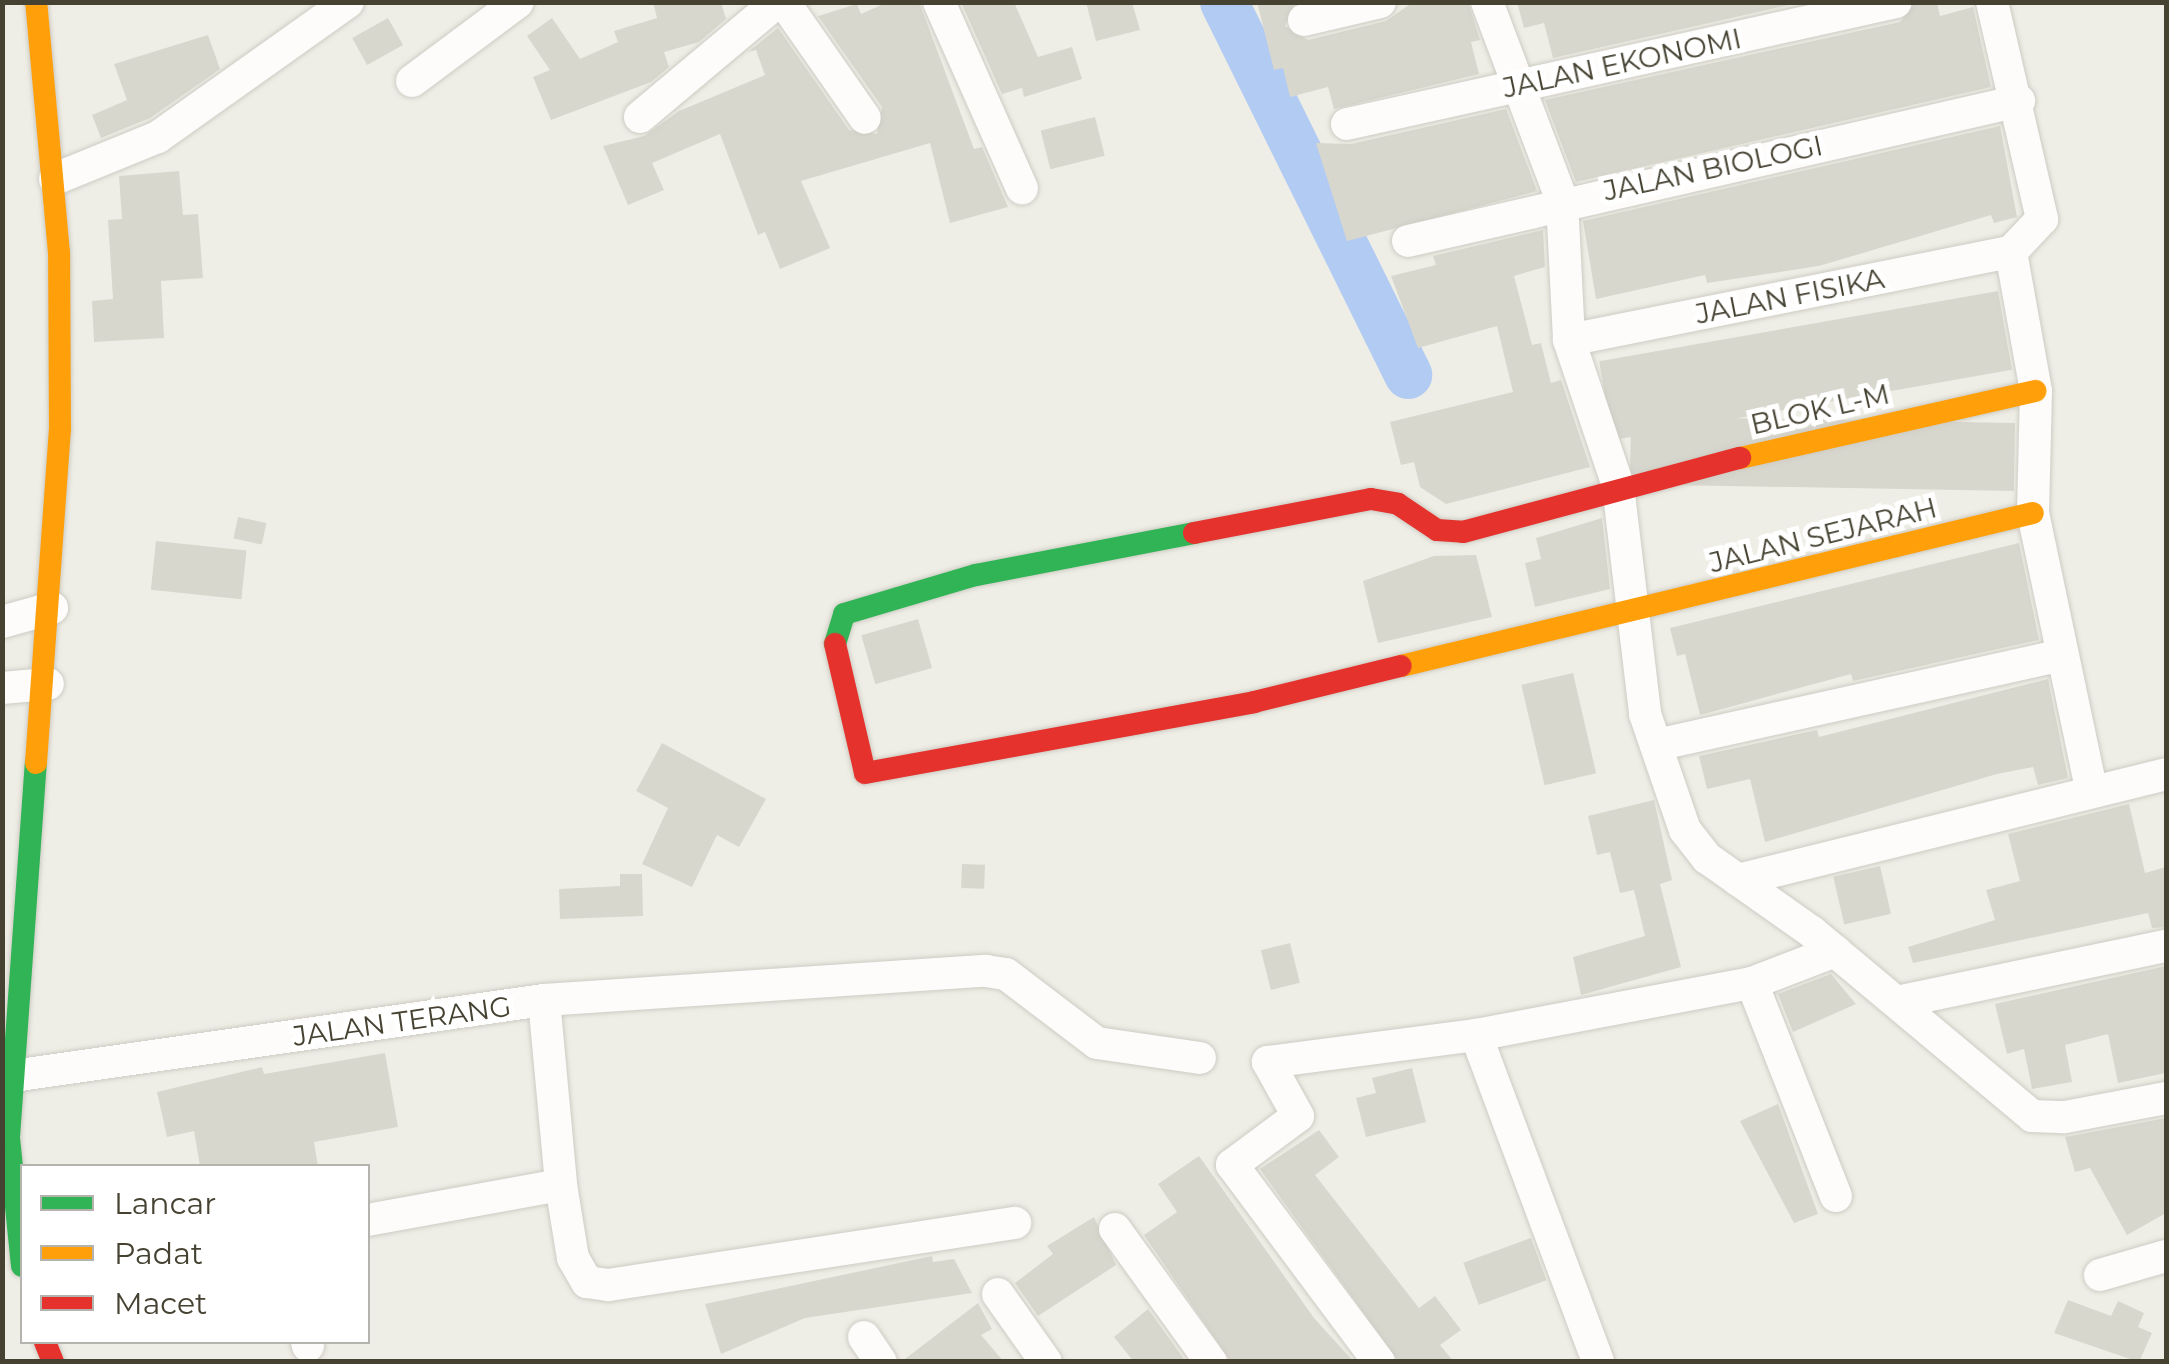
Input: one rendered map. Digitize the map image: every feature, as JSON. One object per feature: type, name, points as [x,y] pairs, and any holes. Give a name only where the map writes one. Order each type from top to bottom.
[{"type":"main road","points":[[20,1243],[9,1137],[48,684],[61,317],[55,179],[36,2]]},
{"type":"main road","name":"BLOK L-M","points":[[1372,499],[1398,504],[1438,530],[1463,532],[1618,486],[2036,391]]},
{"type":"main road","name":"JALAN SEJARAH","points":[[1372,499],[976,576],[844,614],[833,634],[866,774],[1254,702],[1628,616],[2033,513]]},
{"type":"street","points":[[55,179],[158,136],[348,2]]},
{"type":"street","points":[[412,81],[518,2]]},
{"type":"street","points":[[640,117],[780,2],[865,118]]},
{"type":"street","points":[[939,2],[1022,188]]},
{"type":"street","points":[[1304,20],[1380,2]]},
{"type":"street","points":[[1487,2],[1562,202],[1569,340],[1618,486],[1628,616],[1656,745],[1685,830],[1738,880],[1836,951],[2032,1116],[2065,1118],[2166,1098]]},
{"type":"street","name":"JALAN EKONOMI","points":[[1348,124],[1896,2]]},
{"type":"street","points":[[1992,2],[2019,101],[2042,219],[2011,252],[2036,391],[2033,513],[2058,656],[2091,788]]},
{"type":"street","name":"JALAN BIOLOGI","points":[[1408,241],[1562,202],[2019,101]]},
{"type":"street","name":"JALAN FISIKA","points":[[1569,340],[2011,252]]},
{"type":"street","points":[[2,622],[52,608]]},
{"type":"street","points":[[1656,745],[2058,656]]},
{"type":"street","points":[[2,688],[48,684]]},
{"type":"street","points":[[1738,880],[2091,788],[2166,774]]},
{"type":"street","points":[[1897,1002],[2166,946]]},
{"type":"street","points":[[1379,1362],[1232,1159],[1298,1116],[1268,1062],[1476,1035],[1752,983],[1836,951]]},
{"type":"street","points":[[544,1000],[986,970],[1006,974],[1097,1043],[1200,1058]]},
{"type":"street","points":[[1752,983],[1836,1196]]},
{"type":"street","name":"JALAN TERANG","points":[[13,1076],[544,1000],[561,1185],[579,1272],[608,1285],[1015,1223]]},
{"type":"street","points":[[1476,1035],[1598,1362]]},
{"type":"street","points":[[370,1220],[561,1185]]},
{"type":"street","points":[[1115,1229],[1211,1362]]},
{"type":"street","points":[[2100,1275],[2166,1256]]},
{"type":"street","points":[[998,1294],[1046,1362]]},
{"type":"building","points":[[653,2],[721,2],[726,19],[699,42],[664,52],[669,67],[651,82],[551,120],[533,77],[550,70],[527,36],[552,18],[580,59],[618,42],[614,31],[657,18]]},
{"type":"building","points":[[888,2],[919,2],[974,149],[982,147],[1008,207],[950,223],[930,143],[801,181],[830,248],[780,269],[765,232],[758,235],[720,134],[652,163],[664,190],[628,205],[603,146],[644,136],[679,111],[765,75],[756,50],[748,52],[778,28],[849,130],[877,134],[882,107],[818,16],[857,4],[861,14]]},
{"type":"building","points":[[961,2],[1014,2],[1038,57],[1072,47],[1082,79],[1024,97],[1022,88],[1002,94]]},
{"type":"building","points":[[1086,2],[1132,2],[1140,30],[1096,41]]},
{"type":"building","points":[[1257,2],[1295,2],[1285,26],[1308,40],[1386,21],[1413,2],[1468,2],[1480,40],[1471,42],[1479,74],[1334,109],[1328,87],[1290,97],[1283,68],[1274,70]]},
{"type":"building","points":[[1517,2],[1802,2],[1553,58],[1544,23],[1524,28]]},
{"type":"building","points":[[1915,2],[1937,2],[1940,16],[1973,7],[1991,87],[1576,182],[1545,100],[1900,22]]},
{"type":"building","points":[[388,18],[403,45],[367,65],[352,38]]},
{"type":"building","points":[[208,35],[220,69],[150,118],[101,138],[92,115],[127,100],[114,64]]},
{"type":"building","points":[[1506,109],[1537,191],[1347,241],[1316,143],[1351,144]]},
{"type":"building","points":[[1095,117],[1105,156],[1050,169],[1041,131]]},
{"type":"building","points":[[2000,126],[2017,217],[1994,223],[1991,215],[1819,266],[1707,283],[1705,275],[1596,299],[1583,221]]},
{"type":"building","points":[[179,171],[183,215],[198,214],[203,278],[161,281],[164,338],[94,342],[92,301],[113,299],[108,220],[122,219],[119,176]]},
{"type":"building","points":[[1543,230],[1545,267],[1514,276],[1532,345],[1541,343],[1551,383],[1561,380],[1590,467],[1446,504],[1420,487],[1414,462],[1401,465],[1390,422],[1513,392],[1497,326],[1418,348],[1391,276],[1436,265],[1433,256]]},
{"type":"building","points":[[1998,291],[2012,370],[1613,440],[1599,361]]},
{"type":"building","points":[[1631,416],[2015,423],[2014,491],[1630,484]]},
{"type":"building","points":[[238,517],[266,523],[262,545],[233,539]]},
{"type":"building","points":[[1602,518],[1610,589],[1535,607],[1525,563],[1541,559],[1536,538]]},
{"type":"building","points":[[156,541],[247,551],[241,599],[151,590]]},
{"type":"building","points":[[2019,543],[2039,640],[1853,681],[1851,674],[1700,715],[1685,654],[1677,656],[1670,628]]},
{"type":"building","points":[[1476,555],[1492,617],[1378,643],[1363,581],[1434,556]]},
{"type":"building","points":[[918,619],[932,668],[875,684],[861,635]]},
{"type":"building","points":[[1573,673],[1596,773],[1545,785],[1521,685]]},
{"type":"building","points":[[2048,679],[2068,778],[2038,785],[2033,767],[1997,774],[1765,842],[1750,779],[1707,789],[1699,756],[1817,730],[1819,737]]},
{"type":"building","points":[[662,743],[766,799],[739,847],[717,835],[692,887],[642,864],[668,808],[636,791]]},
{"type":"building","points":[[1654,800],[1672,880],[1660,884],[1681,967],[1581,995],[1573,957],[1645,936],[1634,890],[1620,893],[1610,852],[1597,855],[1588,816]]},
{"type":"building","points":[[2129,804],[2145,873],[2166,867],[2166,927],[2152,928],[2148,913],[1913,963],[1908,947],[1995,920],[1986,890],[2020,881],[2008,834]]},
{"type":"building","points":[[962,864],[985,865],[984,889],[961,888]]},
{"type":"building","points":[[1880,866],[1891,914],[1844,925],[1833,877]]},
{"type":"building","points":[[620,874],[642,874],[643,916],[560,919],[559,889],[620,886]]},
{"type":"building","points":[[1290,943],[1300,983],[1271,990],[1261,950]]},
{"type":"building","points":[[2166,966],[2166,1073],[2118,1083],[2108,1034],[2065,1045],[2072,1082],[2032,1089],[2024,1049],[2007,1054],[1995,1004]]},
{"type":"building","points":[[1831,974],[1856,1004],[1793,1032],[1778,994]]},
{"type":"building","points":[[385,1053],[398,1127],[314,1142],[318,1164],[200,1164],[194,1131],[167,1137],[157,1092],[262,1067],[264,1074]]},
{"type":"building","points":[[1412,1068],[1426,1122],[1366,1137],[1356,1098],[1376,1093],[1372,1078]]},
{"type":"building","points":[[1778,1104],[1818,1214],[1794,1223],[1740,1121]]},
{"type":"building","points":[[2166,1118],[2166,1213],[2127,1235],[2090,1168],[2075,1172],[2065,1137]]},
{"type":"building","points":[[1319,1130],[1339,1157],[1315,1175],[1419,1308],[1435,1296],[1461,1330],[1440,1345],[1454,1362],[1399,1362],[1260,1169]]},
{"type":"building","points":[[1199,1156],[1314,1318],[1354,1362],[1231,1362],[1144,1235],[1177,1212],[1158,1184]]},
{"type":"building","points":[[1094,1217],[1116,1265],[1038,1316],[1015,1283],[1053,1254],[1047,1246]]},
{"type":"building","points":[[1531,1238],[1546,1280],[1479,1305],[1463,1263]]},
{"type":"building","points":[[932,1256],[933,1262],[954,1259],[972,1293],[805,1318],[721,1354],[705,1304]]},
{"type":"building","points":[[2068,1300],[2111,1316],[2118,1301],[2144,1313],[2138,1327],[2152,1333],[2139,1362],[2054,1333]]},
{"type":"building","points":[[978,1303],[992,1329],[981,1335],[1004,1362],[901,1362]]},
{"type":"building","points":[[1148,1309],[1186,1362],[1134,1362],[1114,1337]]},
{"type":"waterway","points":[[1224,2],[1408,375]]},
{"type":"traffic: fast","points":[[835,644],[844,614],[976,575],[1194,533]]},
{"type":"traffic: fast","points":[[20,1246],[9,1137],[36,763]]},
{"type":"traffic: slow","points":[[36,2],[59,253],[60,429],[36,763]]},
{"type":"traffic: slow","points":[[1740,458],[2036,391]]},
{"type":"traffic: slow","points":[[1401,666],[2033,513]]},
{"type":"traffic: jam","points":[[1194,533],[1371,499],[1398,504],[1437,530],[1463,532],[1740,458]]},
{"type":"traffic: jam","points":[[835,644],[865,773],[1254,702],[1401,666]]},
{"type":"traffic: jam","points":[[46,1344],[53,1362]]}]
